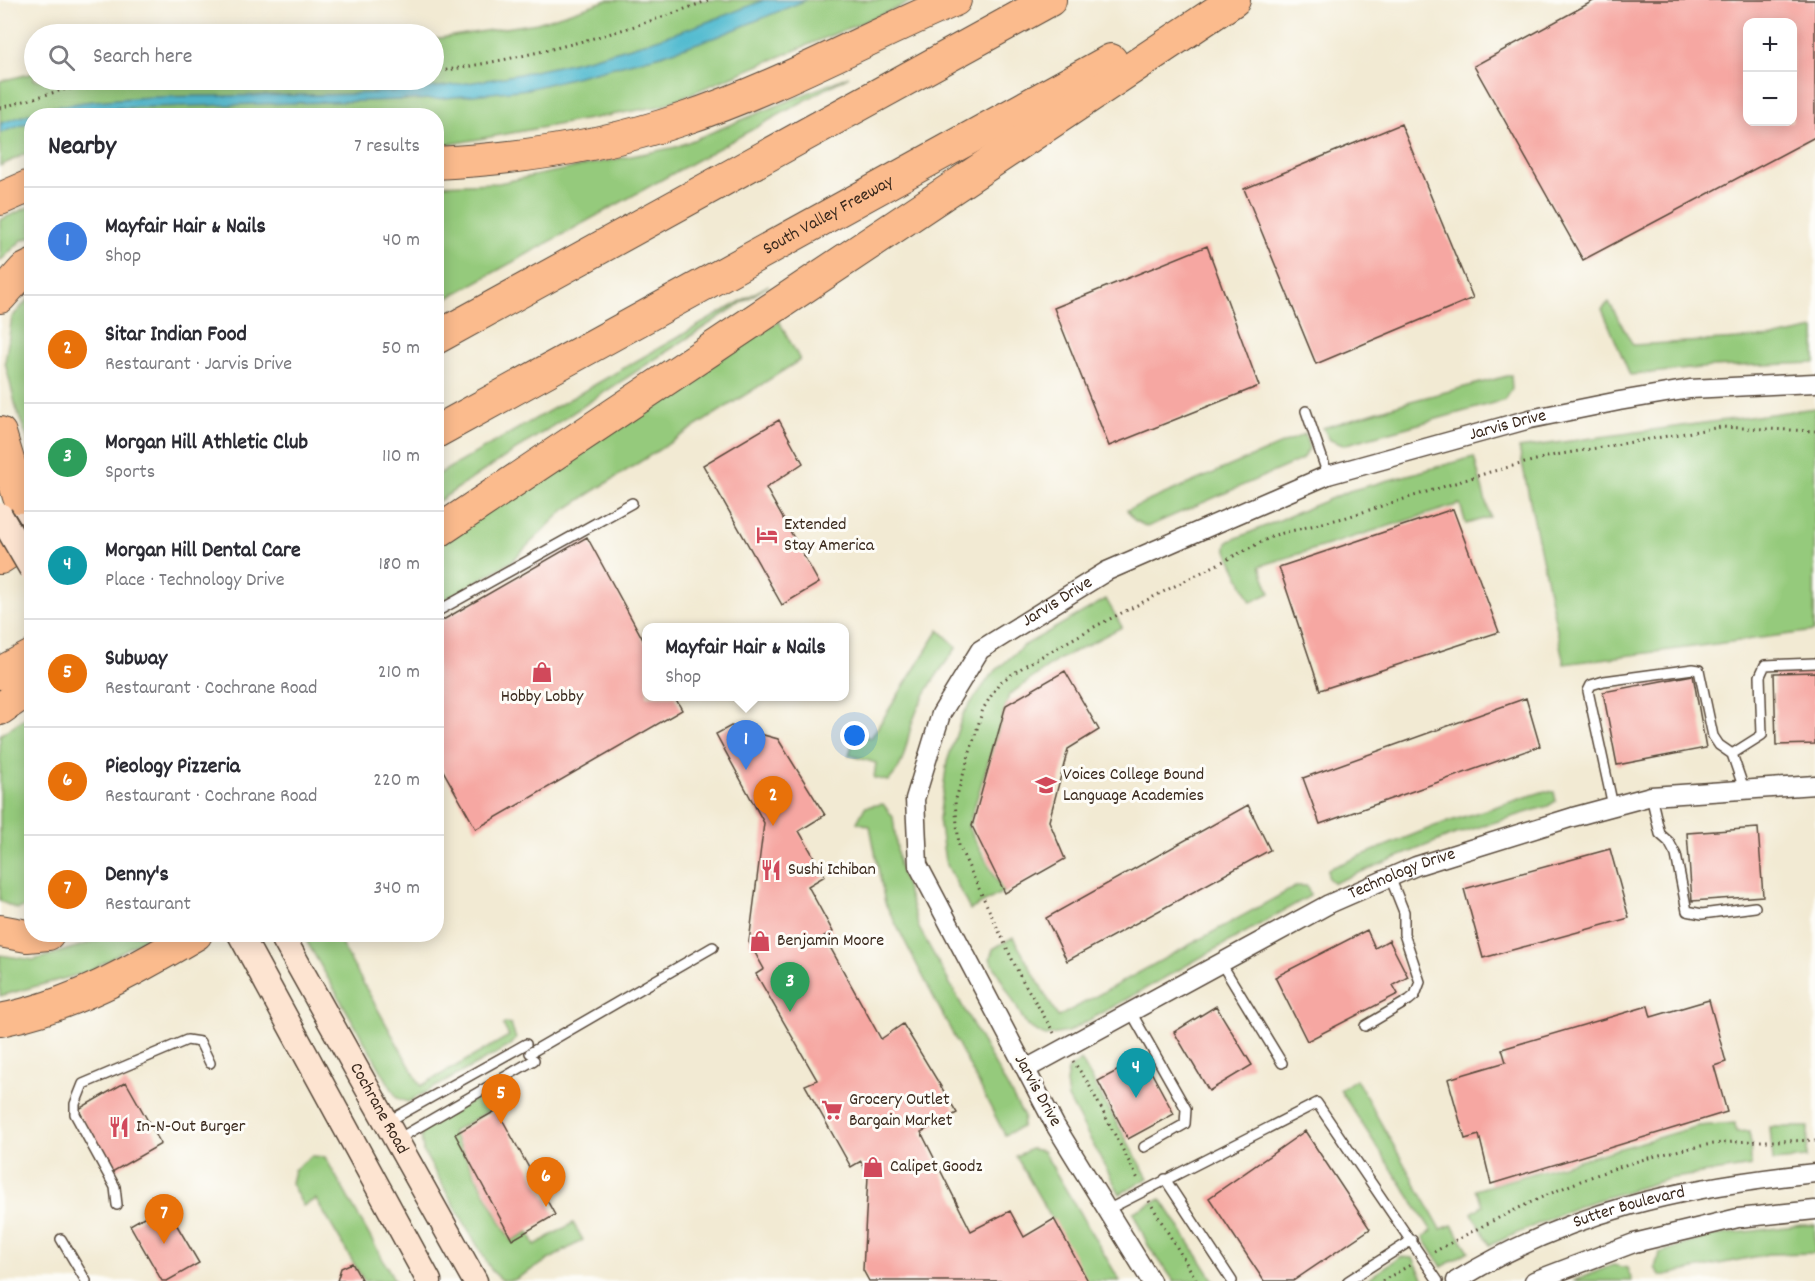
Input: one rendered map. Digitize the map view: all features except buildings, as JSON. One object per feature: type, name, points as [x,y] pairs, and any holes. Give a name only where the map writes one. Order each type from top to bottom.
[{"type":"highway","points":[[444,162],[560,150],[683,119],[748,94],[955,0]]},
{"type":"highway","points":[[444,334],[1050,0]]},
{"type":"highway","name":"South Valley Freeway","points":[[444,428],[1221,0]]},
{"type":"highway","points":[[444,527],[1234,0]]},
{"type":"highway","points":[[0,199],[24,188]]},
{"type":"highway","points":[[0,297],[24,270]]},
{"type":"highway","points":[[0,433],[17,510]]},
{"type":"highway","points":[[0,558],[24,542]]},
{"type":"highway","points":[[0,578],[24,565]]},
{"type":"highway","points":[[0,673],[24,660]]},
{"type":"highway","points":[[0,709],[24,692]]},
{"type":"highway","points":[[0,932],[24,936]]},
{"type":"highway","points":[[0,1020],[72,1000],[134,970],[182,942]]},
{"type":"main road","points":[[0,465],[17,510],[24,538]]},
{"type":"main road","points":[[244,942],[429,1281]]},
{"type":"main road","name":"Cochrane Road","points":[[285,942],[475,1281]]},
{"type":"street","name":"Jarvis Drive","points":[[1150,1281],[1055,1125],[918,865],[915,799],[940,714],[980,650],[1107,571],[1328,475],[1530,419],[1619,401],[1690,389],[1815,383]]},
{"type":"street","name":"Technology Drive","points":[[1026,1069],[1329,904],[1416,866],[1652,796],[1815,785]]},
{"type":"street","name":"Sutter Boulevard","points":[[1456,1281],[1527,1242],[1617,1207],[1680,1192],[1815,1173]]},
{"type":"street","name":"Sutter Boulevard","points":[[1534,1281],[1634,1243],[1738,1218],[1815,1210]]},
{"type":"lane","points":[[1306,411],[1328,475]]},
{"type":"lane","points":[[444,608],[632,503]]},
{"type":"lane","points":[[1732,754],[1762,735],[1760,676],[1765,665],[1815,663]]},
{"type":"lane","points":[[1613,806],[1588,691],[1591,685],[1604,681],[1699,670],[1704,681],[1713,736],[1719,745],[1732,754],[1744,789]]},
{"type":"lane","points":[[1652,796],[1660,834],[1669,842],[1676,855],[1687,911],[1702,914],[1755,907]]},
{"type":"lane","points":[[1365,1026],[1409,1000],[1415,995],[1420,982],[1404,934],[1404,912],[1390,877]]},
{"type":"lane","points":[[391,1131],[713,947]]},
{"type":"lane","points":[[1221,963],[1282,1063]]},
{"type":"lane","points":[[1131,1012],[1186,1109],[1187,1117],[1185,1124],[1144,1148]]},
{"type":"lane","points":[[117,1205],[115,1187],[75,1114],[75,1104],[83,1084],[187,1040],[200,1042],[210,1063]]},
{"type":"lane","points":[[391,1131],[530,1052]]},
{"type":"lane","points":[[1107,1210],[1317,1103],[1438,1281]]},
{"type":"lane","points":[[1165,1179],[1232,1281]]},
{"type":"lane","points":[[61,1239],[86,1281]]},
{"type":"lane","points":[[1348,1281],[1412,1240]]},
{"type":"path","points":[[444,70],[550,49],[665,17],[709,0]]},
{"type":"path","points":[[0,108],[62,90]]},
{"type":"path","points":[[1197,1281],[1159,1221],[1086,1082],[1020,976],[959,846],[955,802],[983,710],[999,683],[1026,665],[1096,626],[1275,536],[1347,517],[1490,472],[1576,451],[1721,427],[1815,430]]},
{"type":"path","points":[[1382,1281],[1423,1257],[1588,1176],[1640,1158],[1703,1145],[1815,1140]]},
{"type":"green space","points":[[608,0],[916,0],[661,106],[451,144],[444,144],[444,108],[24,108],[24,154],[0,166],[0,81],[24,75],[24,90],[444,90],[444,37],[537,23]]},
{"type":"green space","points":[[849,76],[444,300],[444,185],[499,183],[676,147]]},
{"type":"green space","points":[[24,209],[24,239],[0,261],[0,220]]},
{"type":"green space","points":[[769,285],[444,497],[444,471]]},
{"type":"green space","points":[[1609,302],[1633,345],[1776,337],[1815,329],[1815,363],[1710,367],[1630,375],[1602,309]]},
{"type":"green space","points":[[24,304],[24,429],[17,411],[5,362],[12,317]]},
{"type":"green space","points":[[779,321],[800,360],[563,511],[511,562],[444,600],[444,539]]},
{"type":"green space","points":[[1511,375],[1512,389],[1505,400],[1343,445],[1330,440],[1323,428],[1411,401]]},
{"type":"green space","points":[[1815,408],[1814,631],[1564,664],[1519,448]]},
{"type":"green space","points":[[1305,434],[1309,449],[1301,460],[1147,527],[1134,520],[1127,510]]},
{"type":"green space","points":[[1474,457],[1490,517],[1466,524],[1460,504],[1260,566],[1270,593],[1251,602],[1226,549],[1227,542],[1349,491]]},
{"type":"green space","points":[[1106,599],[1122,627],[1058,660],[1009,695],[968,827],[1003,892],[970,910],[945,861],[939,819],[947,762],[963,714],[991,675],[1023,646]]},
{"type":"green space","points":[[939,630],[957,647],[922,699],[899,768],[888,781],[874,778],[876,763],[849,755],[856,732],[871,738]]},
{"type":"green space","points":[[24,719],[24,908],[17,909],[0,901],[0,735]]},
{"type":"green space","points":[[1545,791],[1554,792],[1556,801],[1548,806],[1450,836],[1334,883],[1328,878],[1328,869],[1435,826]]},
{"type":"green space","points":[[883,804],[893,817],[899,865],[919,928],[1024,1117],[1022,1127],[1005,1135],[885,903],[870,826],[857,822],[865,807]]},
{"type":"green space","points":[[1297,886],[1307,886],[1310,896],[1068,1032],[1045,1036],[1027,1026],[990,959],[993,949],[1013,937],[1058,1017]]},
{"type":"green space","points":[[93,942],[138,942],[88,972],[0,996],[0,955],[34,960]]},
{"type":"green space","points":[[307,942],[340,942],[421,1086],[509,1036],[503,1025],[511,1024],[516,1039],[510,1046],[408,1102],[397,1098]]},
{"type":"green space","points":[[1081,1060],[1148,1178],[1120,1194],[1068,1098],[1066,1083],[1068,1070]]},
{"type":"green space","points":[[1356,1079],[1441,1229],[1452,1225],[1469,1251],[1442,1267],[1423,1237],[1432,1231],[1340,1090]]},
{"type":"green space","points":[[498,1087],[506,1101],[452,1132],[511,1241],[529,1232],[535,1245],[573,1223],[583,1240],[514,1280],[502,1280],[492,1271],[423,1151],[421,1135],[429,1125]]},
{"type":"green space","points":[[1735,1123],[1736,1132],[1750,1131],[1751,1166],[1668,1179],[1581,1205],[1490,1245],[1472,1213],[1483,1205],[1475,1190],[1698,1126]]},
{"type":"green space","points":[[1770,1127],[1808,1127],[1807,1158],[1773,1161]]},
{"type":"green space","points":[[1031,1149],[1043,1151],[1120,1281],[1087,1281],[1016,1156]]},
{"type":"green space","points":[[311,1156],[325,1157],[395,1281],[364,1281],[316,1199],[303,1206],[291,1183],[294,1170]]},
{"type":"green space","points":[[1161,1199],[1214,1281],[1174,1281],[1148,1245],[1133,1212]]},
{"type":"green space","points":[[1815,1225],[1815,1253],[1768,1254],[1661,1276],[1655,1268],[1659,1253],[1711,1236]]},
{"type":"green space","points":[[1400,1257],[1413,1258],[1424,1280],[1365,1281]]},
{"type":"green space","points":[[1613,1265],[1627,1268],[1632,1281],[1573,1281]]},
{"type":"water","points":[[764,0],[806,0],[719,36],[661,55],[528,89],[437,99],[48,108],[84,102],[159,97],[444,90],[444,86],[532,72],[579,61],[718,18]]},
{"type":"water","points":[[24,116],[24,124],[0,133],[1,123]]},
{"type":"place","name":"Extended Stay America","points":[[767,535]]},
{"type":"place","name":"Hobby Lobby","points":[[542,672]]},
{"type":"place","name":"Mayfair Hair & Nails","points":[[746,770]]},
{"type":"place","name":"Voices College Bound Language Academies","points":[[1046,785]]},
{"type":"place","name":"Sitar Indian Food","points":[[773,826]]},
{"type":"place","name":"Sushi Ichiban","points":[[771,870]]},
{"type":"place","name":"Benjamin Moore","points":[[760,941]]},
{"type":"place","name":"Morgan Hill Athletic Club","points":[[790,1012]]},
{"type":"place","name":"Morgan Hill Dental Care","points":[[1136,1098]]},
{"type":"place","name":"Grocery Outlet Bargain Market","points":[[832,1110]]},
{"type":"place","name":"Subway","points":[[501,1124]]},
{"type":"place","name":"In-N-Out Burger","points":[[119,1127]]},
{"type":"place","name":"Calipet Goodz","points":[[873,1167]]},
{"type":"place","name":"Pieology Pizzeria","points":[[546,1207]]},
{"type":"place","name":"Denny's","points":[[164,1244]]}]
